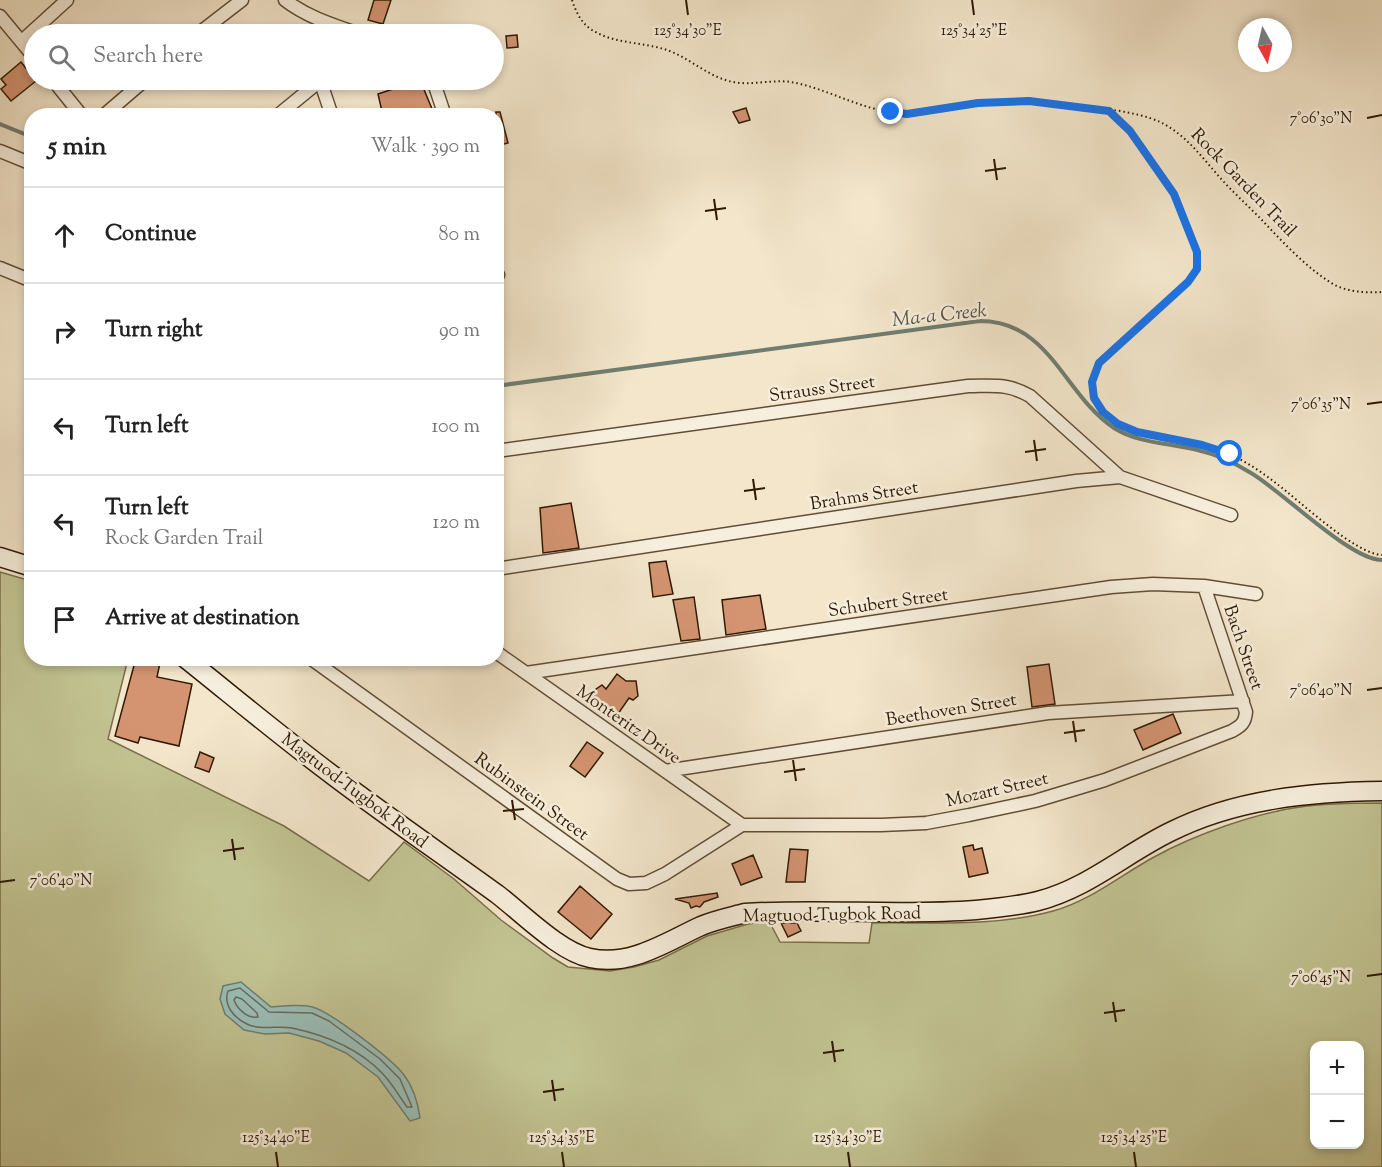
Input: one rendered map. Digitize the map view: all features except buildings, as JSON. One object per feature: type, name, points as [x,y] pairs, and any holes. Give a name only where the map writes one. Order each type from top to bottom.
[{"type":"main road","points":[[0,557],[24,564]]},
{"type":"main road","name":"Magtuod-Tugbok Road","points":[[195,666],[334,777],[500,896],[560,944],[590,958],[608,959],[650,952],[702,926],[722,918],[745,913],[958,911],[1036,902],[1061,894],[1091,880],[1172,831],[1215,814],[1300,795],[1382,791]]},
{"type":"street","points":[[41,24],[67,0]]},
{"type":"street","points":[[211,24],[242,0]]},
{"type":"street","points":[[285,0],[305,13],[333,24]]},
{"type":"street","points":[[0,16],[24,44]]},
{"type":"street","points":[[61,90],[76,108]]},
{"type":"street","points":[[112,108],[133,90]]},
{"type":"street","points":[[287,108],[308,90]]},
{"type":"street","points":[[323,90],[329,108]]},
{"type":"street","points":[[436,90],[442,108]]},
{"type":"street","points":[[0,151],[24,161]]},
{"type":"street","points":[[0,268],[24,278]]},
{"type":"street","name":"Strauss Street","points":[[504,450],[968,386],[993,386],[1014,387],[1030,396],[1120,477]]},
{"type":"street","name":"Brahms Street","points":[[504,568],[1076,481],[1120,477],[1231,515]]},
{"type":"street","name":"Schubert Street","points":[[526,673],[1111,587],[1153,584],[1204,586],[1256,594]]},
{"type":"street","name":"Bach Street","points":[[1204,586],[1243,701],[1245,720]]},
{"type":"street","name":"Monteritz Drive","points":[[504,658],[742,825]]},
{"type":"street","name":"Rubinstein Street","points":[[321,666],[617,879],[629,884],[646,882],[665,874],[742,825]]},
{"type":"street","name":"Beethoven Street","points":[[665,771],[1048,713],[1243,701]]},
{"type":"street","name":"Mozart Street","points":[[742,825],[881,825],[926,823],[969,815],[1035,801],[1105,780],[1232,731],[1245,720]]},
{"type":"path","name":"Rock Garden Trail","points":[[572,0],[580,18],[592,30],[609,37],[666,50],[691,61],[709,74],[729,81],[744,84],[782,81],[798,83],[853,104],[907,114],[978,103],[1029,101],[1137,114],[1159,122],[1182,136],[1200,153],[1222,181],[1278,237],[1335,285],[1359,292],[1382,292]]},
{"type":"path","points":[[1109,111],[1130,131],[1174,194],[1197,252],[1197,269],[1188,282],[1099,363],[1092,382],[1094,398],[1103,412],[1118,424],[1137,432],[1202,445],[1230,454],[1279,485],[1302,505],[1363,549],[1376,555],[1382,555]]},
{"type":"green space","points":[[0,572],[24,579],[24,666],[126,666],[108,739],[284,826],[369,881],[404,842],[454,879],[501,920],[568,967],[610,971],[634,967],[659,960],[707,936],[748,924],[769,921],[780,942],[869,943],[872,923],[986,922],[1031,916],[1067,907],[1170,849],[1206,833],[1245,820],[1282,810],[1310,806],[1382,803],[1382,1167],[0,1167]]},
{"type":"water","points":[[241,982],[271,1007],[297,1005],[321,1010],[361,1037],[404,1075],[415,1096],[420,1118],[410,1121],[378,1077],[346,1053],[319,1041],[289,1033],[265,1034],[244,1030],[225,1014],[220,999],[223,986]]},
{"type":"waterway","name":"Ma-a Creek","points":[[0,124],[24,134]]},
{"type":"waterway","name":"Ma-a Creek","points":[[504,385],[980,321],[1004,324],[1023,333],[1040,346],[1097,414],[1114,428],[1145,440],[1190,448],[1221,457],[1264,482],[1352,549],[1368,557],[1382,560]]},
{"type":"route","points":[[891,112],[907,114],[948,106],[1000,101],[1054,102],[1109,111],[1130,131],[1174,194],[1197,252],[1197,269],[1188,282],[1099,363],[1092,382],[1094,398],[1103,412],[1118,424],[1137,432],[1202,445],[1230,454]]}]
